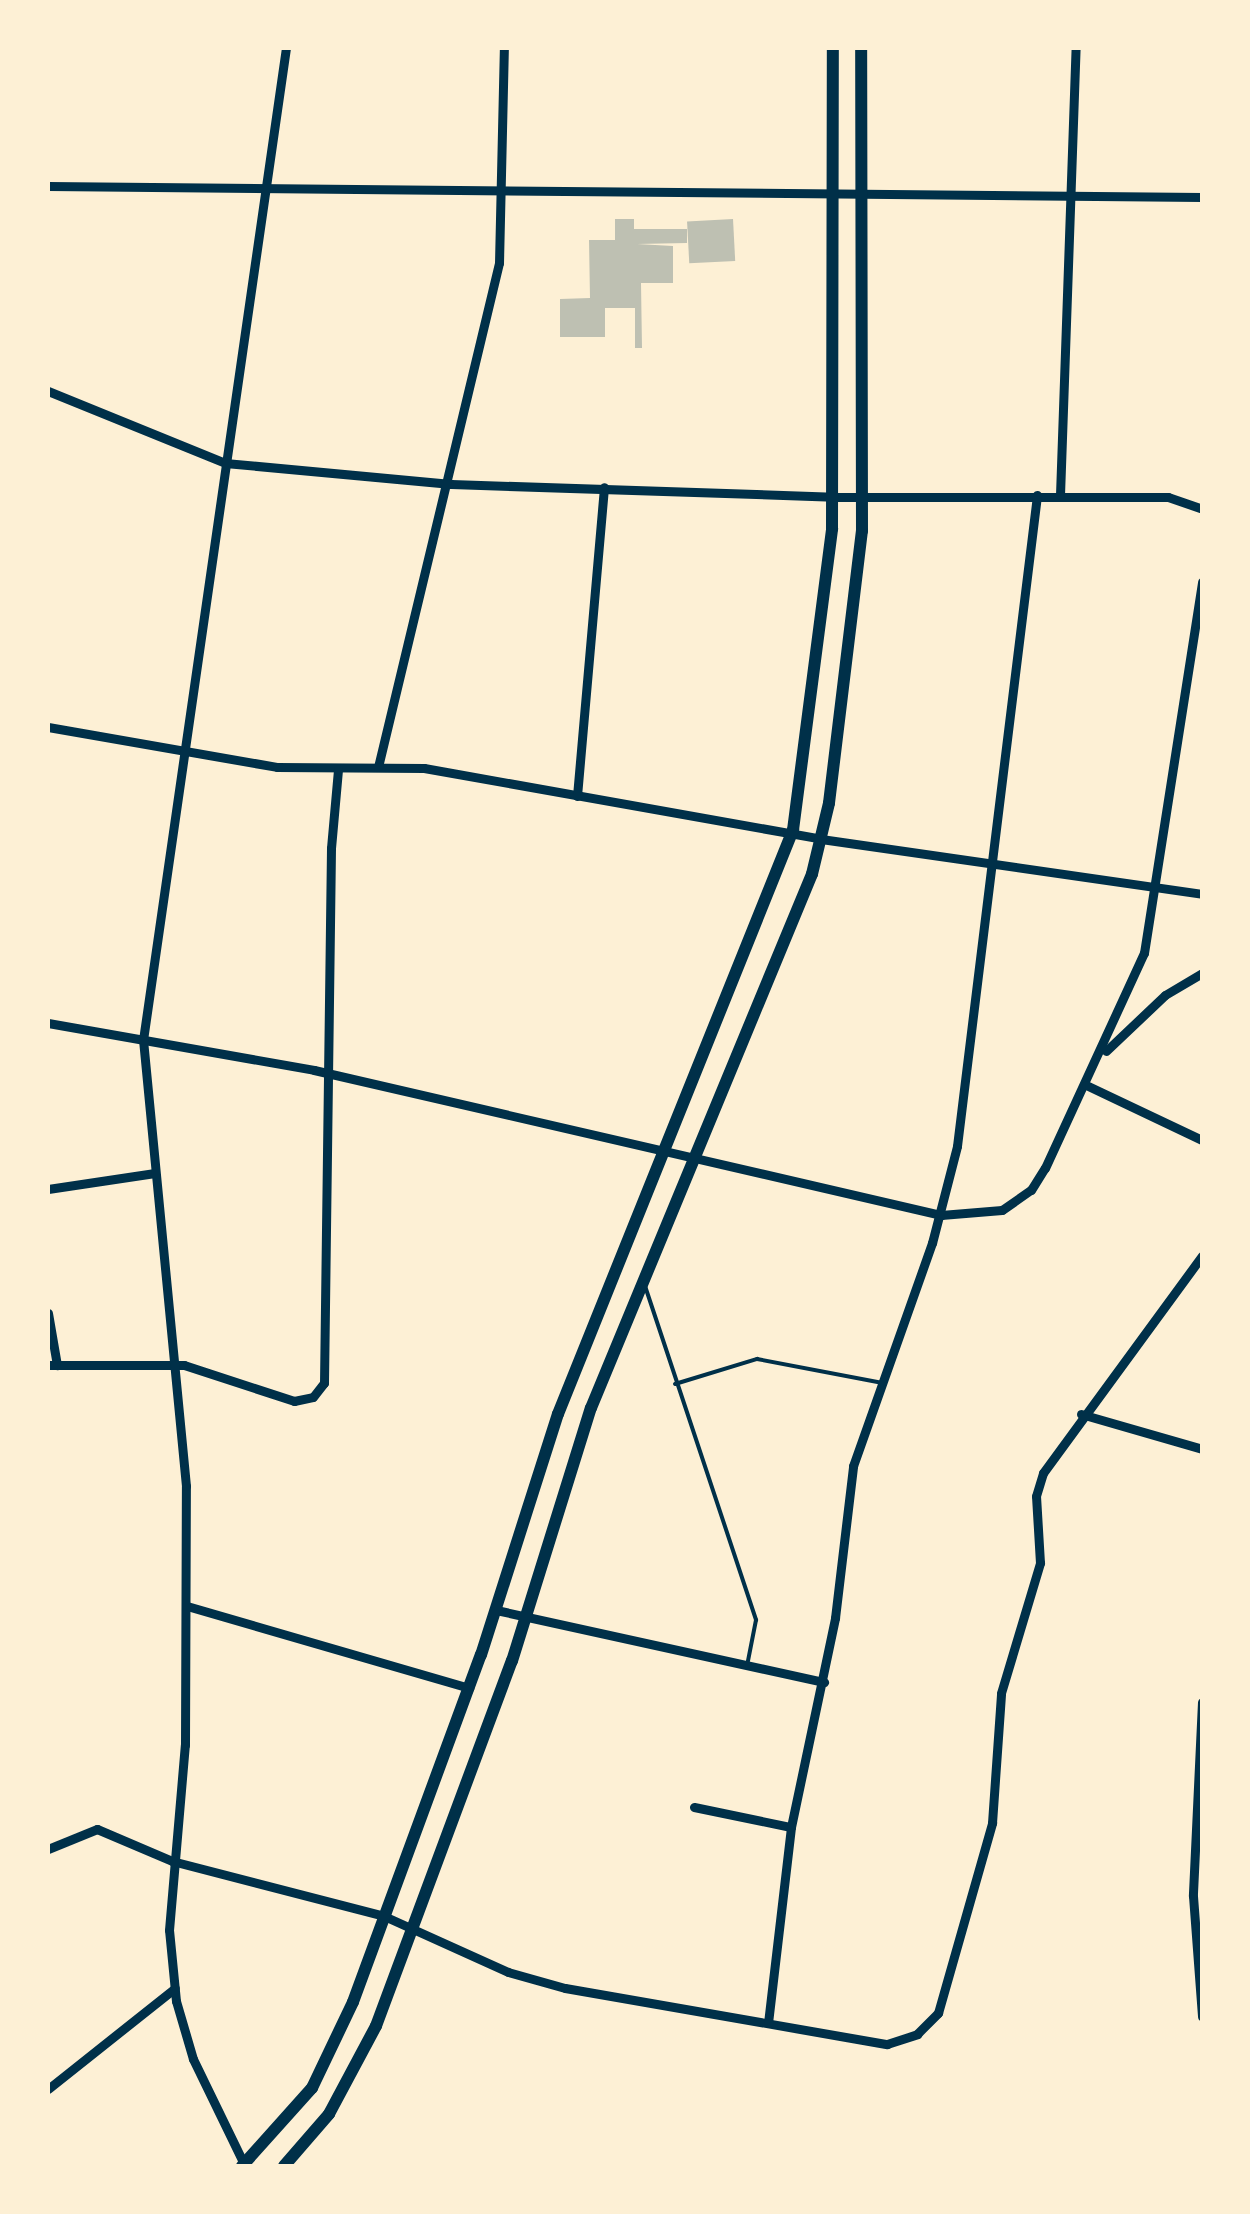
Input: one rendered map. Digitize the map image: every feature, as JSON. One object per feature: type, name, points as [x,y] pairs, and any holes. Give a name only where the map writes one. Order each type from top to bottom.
[{"type":"main road","points":[[244,2166],[312,2088],[384,1916],[469,1688],[558,1414],[793,830],[833,497],[833,48]]},
{"type":"main road","points":[[284,2166],[352,2078],[414,1929],[526,1616],[574,1455],[642,1282],[791,932],[821,839],[862,497],[861,48]]},
{"type":"street","points":[[244,2166],[193,2058],[175,1988],[172,1861],[184,1745],[186,1486],[143,1040],[286,48]]},
{"type":"street","points":[[378,766],[451,484],[499,263],[505,191],[504,48]]},
{"type":"street","points":[[1060,495],[1076,197],[1076,48]]},
{"type":"street","points":[[48,186],[1202,197]]},
{"type":"street","points":[[48,391],[225,464],[451,484],[833,497],[1180,498],[1202,509]]},
{"type":"street","points":[[577,796],[604,487]]},
{"type":"street","points":[[768,2024],[791,1826],[824,1682],[852,1466],[941,1214],[960,1126],[987,864],[1037,495]]},
{"type":"street","points":[[48,1023],[330,1074],[941,1214],[984,1215],[1018,1203],[1045,1168],[1100,1056],[1144,953],[1202,581]]},
{"type":"street","points":[[48,727],[277,767],[424,768],[793,830],[821,839],[1202,894]]},
{"type":"street","points":[[48,1313],[52,1365],[172,1365],[294,1401],[313,1397],[324,1383],[331,848],[338,769]]},
{"type":"street","points":[[1100,1056],[1166,996],[1202,973]]},
{"type":"street","points":[[1086,1085],[1202,1140]]},
{"type":"street","points":[[48,1189],[155,1173]]},
{"type":"street","points":[[48,1849],[97,1829],[172,1861],[384,1916],[508,1972],[564,1988],[887,2044],[917,2034],[938,2014],[992,1822],[1000,1693],[1040,1563],[1036,1496],[1053,1452],[1202,1256]]},
{"type":"street","points":[[1081,1414],[1166,1434],[1202,1449]]},
{"type":"street","points":[[188,1606],[469,1688]]},
{"type":"street","points":[[496,1610],[824,1682]]},
{"type":"street","points":[[1202,1702],[1193,1896],[1202,2017]]},
{"type":"street","points":[[694,1807],[791,1826]]},
{"type":"street","points":[[48,2089],[175,1988]]},
{"type":"lane","points":[[642,1282],[653,1293],[674,1384],[756,1620],[747,1666]]},
{"type":"lane","points":[[674,1384],[758,1359],[882,1384]]},
{"type":"building","points":[[615,219],[634,219],[634,229],[687,229],[687,243],[637,244],[673,246],[673,283],[641,283],[642,348],[635,348],[635,308],[605,308],[605,337],[560,337],[560,299],[590,298],[589,240],[615,240]]},
{"type":"building","points":[[733,219],[735,261],[689,263],[687,221]]}]
